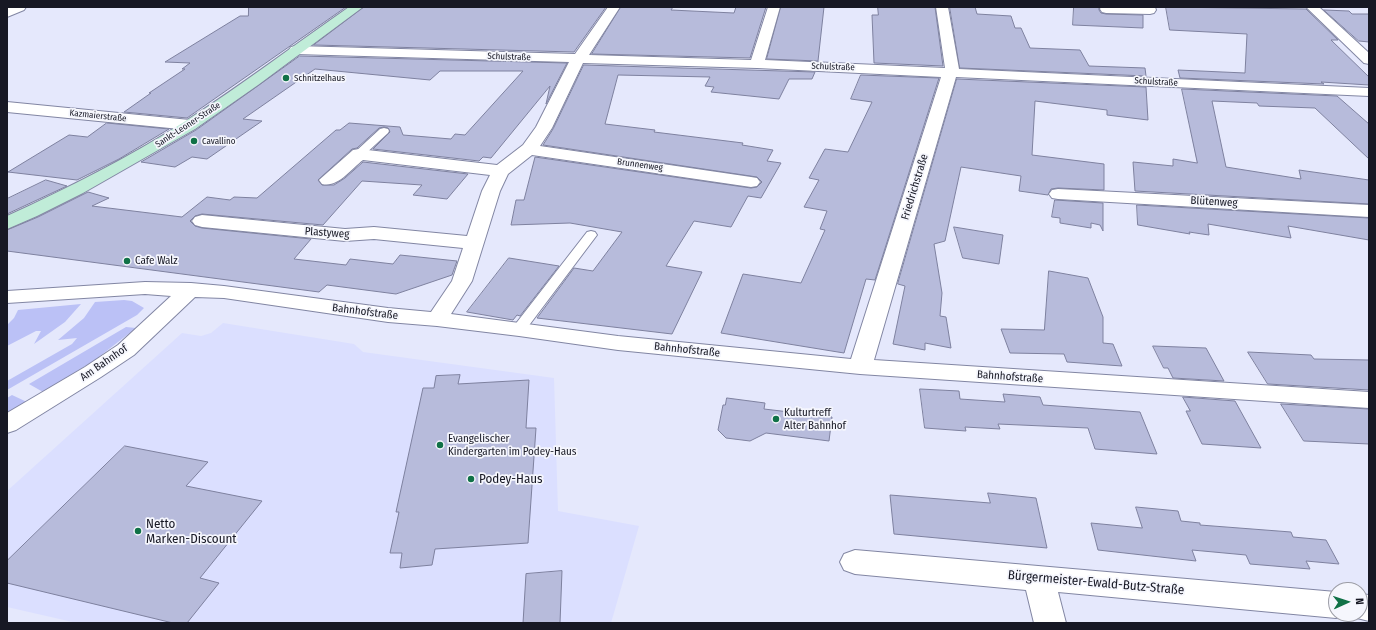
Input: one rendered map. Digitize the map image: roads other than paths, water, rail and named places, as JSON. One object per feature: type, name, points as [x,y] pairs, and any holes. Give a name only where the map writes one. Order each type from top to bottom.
[{"type":"street","points":[[7,13],[20,7]]},
{"type":"street","name":"Sankt-Leoner-Straße","points":[[7,223],[100,177],[190,125],[357,7]]},
{"type":"street","points":[[437,319],[462,281],[492,191],[501,171],[529,149],[544,128],[578,60],[614,7]]},
{"type":"street","points":[[757,64],[774,7]]},
{"type":"street","name":"Friedrichstraße","points":[[860,367],[950,72],[953,68],[942,7]]},
{"type":"street","points":[[1106,9],[1150,10],[1149,7]]},
{"type":"street","points":[[1312,7],[1369,60]]},
{"type":"street","name":"Schulstraße","points":[[296,50],[578,60],[757,64],[1369,92]]},
{"type":"street","points":[[1351,91],[1369,108]]},
{"type":"street","name":"Kazmaierstraße","points":[[7,107],[190,125]]},
{"type":"street","name":"Brunnenweg","points":[[529,149],[751,182]]},
{"type":"street","points":[[328,180],[359,154],[501,171]]},
{"type":"street","name":"Blütenweg","points":[[1058,194],[1369,211]]},
{"type":"street","name":"Plastyweg","points":[[202,221],[345,235],[374,233],[475,243]]},
{"type":"street","name":"Bahnhofstraße","points":[[7,297],[145,288],[191,289],[224,292],[388,316],[437,319],[519,328],[618,343],[860,367],[1369,400]]},
{"type":"street","name":"Am Bahnhof","points":[[7,424],[93,372],[126,350],[191,289]]},
{"type":"street","name":"Bürgermeister-Ewald-Butz-Straße","points":[[855,562],[1328,604]]},
{"type":"street","points":[[1040,578],[1050,623]]},
{"type":"lane","points":[[359,154],[384,132]]},
{"type":"lane","points":[[519,328],[592,235]]},
{"type":"place","name":"Schnitzelhaus","points":[[286,78]]},
{"type":"place","name":"Cavallino","points":[[194,141]]},
{"type":"place","name":"Cafe Walz","points":[[127,261]]},
{"type":"place","name":"Kulturtreff Alter Bahnhof","points":[[776,419]]},
{"type":"place","name":"Evangelischer Kindergarten im Podey-Haus","points":[[440,445]]},
{"type":"place","name":"Podey-Haus","points":[[471,479]]},
{"type":"place","name":"Netto Marken-Discount","points":[[138,531]]}]
